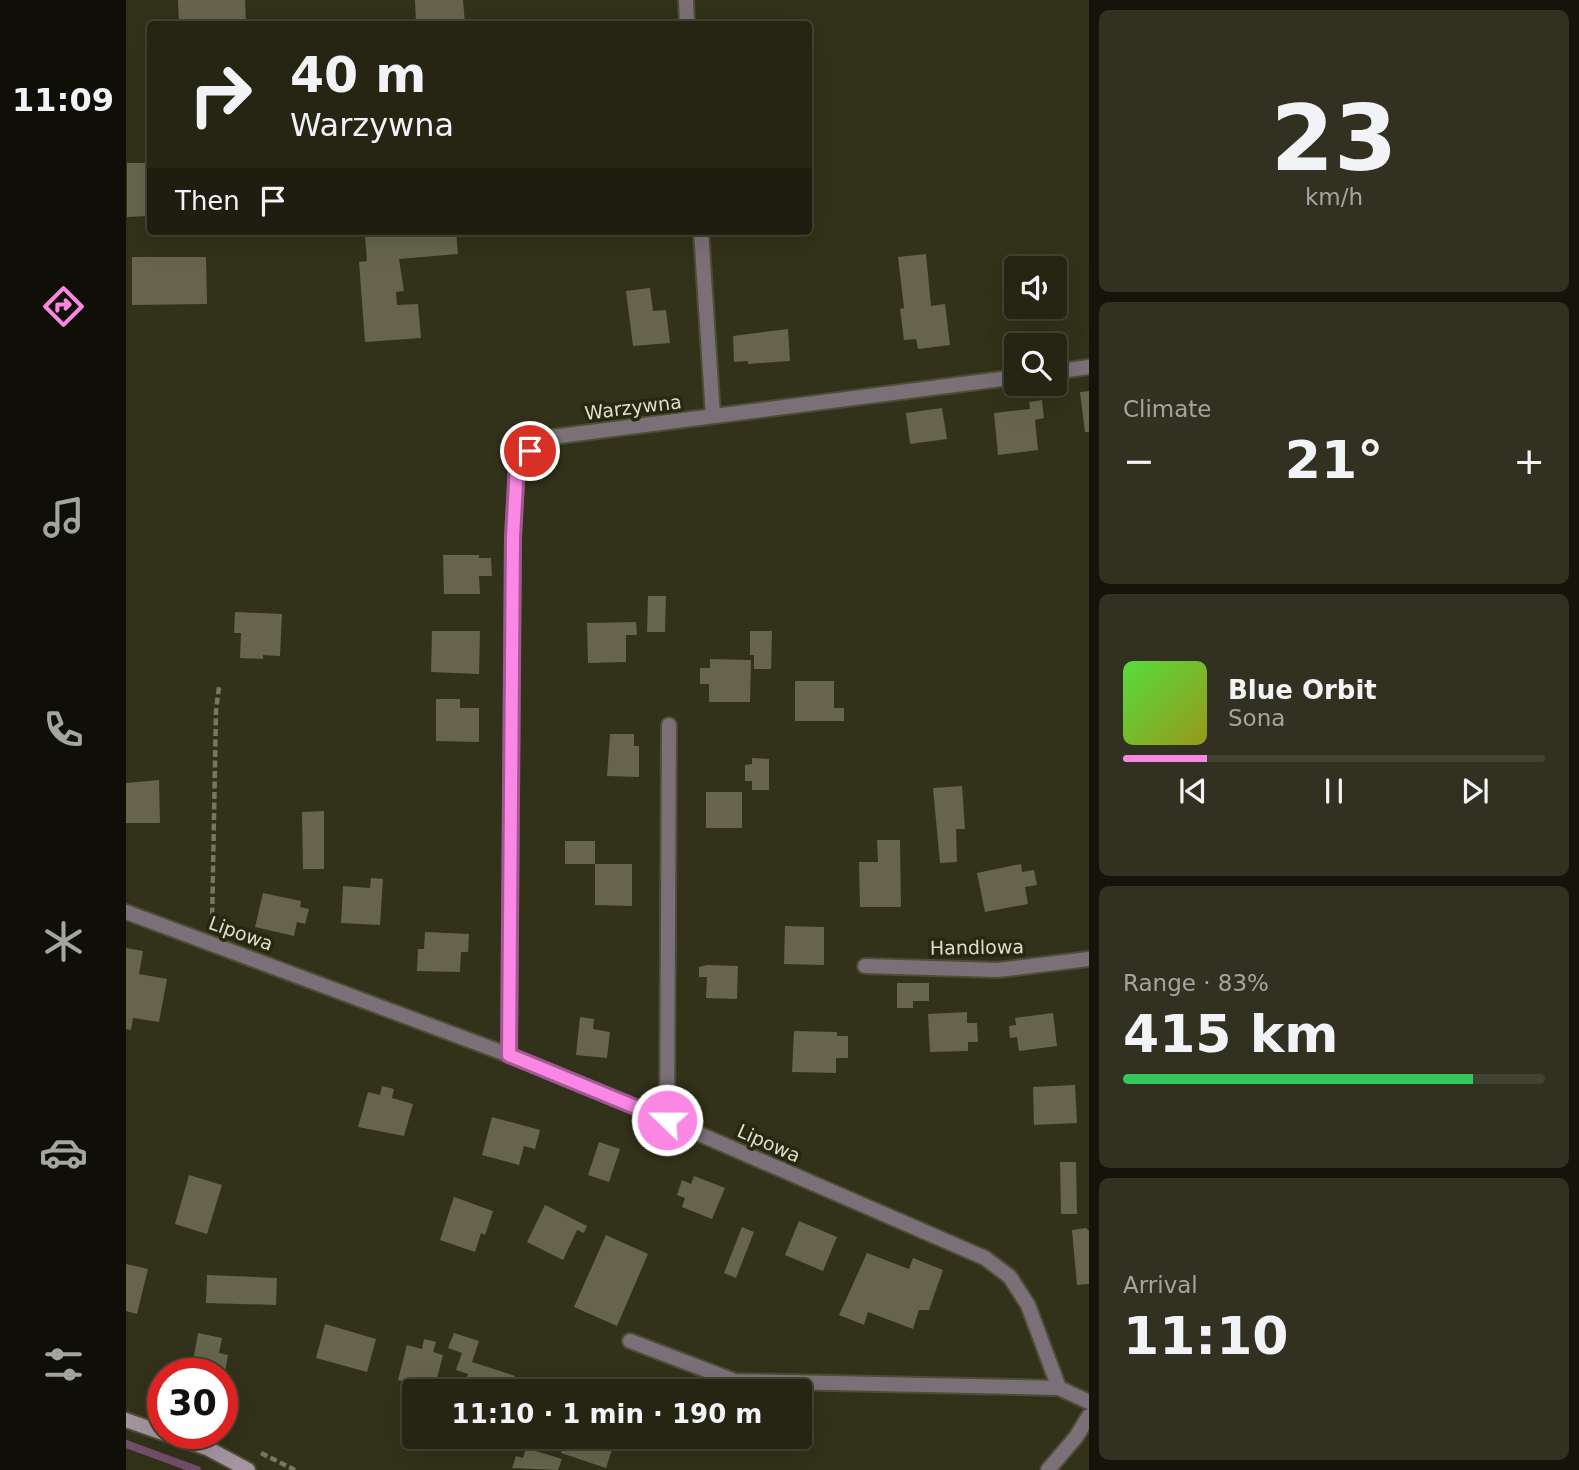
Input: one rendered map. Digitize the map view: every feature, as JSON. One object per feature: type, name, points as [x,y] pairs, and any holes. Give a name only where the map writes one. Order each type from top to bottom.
[{"type":"street","points":[[686,0],[687,21]]},
{"type":"street","points":[[701,235],[713,416]]},
{"type":"street","points":[[1067,370],[1089,367]]},
{"type":"street","name":"Warzywna","points":[[509,1055],[513,537],[517,464],[544,438],[1004,379]]},
{"type":"street","points":[[667,1120],[669,725]]},
{"type":"street","name":"Lipowa","points":[[126,912],[509,1055],[667,1120],[985,1258],[1010,1277],[1028,1306],[1059,1388]]},
{"type":"street","name":"Handlowa","points":[[865,966],[998,970],[1089,959]]},
{"type":"street","points":[[629,1341],[735,1381],[1059,1388],[1089,1402]]},
{"type":"street","points":[[1048,1470],[1076,1437],[1089,1416]]},
{"type":"street","points":[[126,1420],[147,1427]]},
{"type":"street","points":[[209,1449],[248,1470]]},
{"type":"path","points":[[212,943],[216,711],[219,687]]},
{"type":"building","points":[[178,0],[245,0],[246,21],[179,21]]},
{"type":"building","points":[[415,0],[463,0],[465,21],[416,21]]},
{"type":"building","points":[[127,163],[147,163],[147,216],[127,217]]},
{"type":"building","points":[[456,235],[458,254],[399,259],[404,291],[396,292],[397,305],[418,304],[421,338],[365,342],[359,262],[367,261],[365,236],[360,236]]},
{"type":"building","points":[[926,254],[931,306],[945,304],[950,345],[918,349],[916,339],[904,340],[900,309],[904,308],[898,257]]},
{"type":"building","points":[[132,257],[206,257],[207,304],[132,305]]},
{"type":"building","points":[[650,288],[653,311],[666,310],[670,343],[633,346],[626,291]]},
{"type":"building","points":[[788,329],[790,361],[748,364],[748,361],[734,362],[733,336]]},
{"type":"building","points":[[1089,391],[1089,432],[1085,432],[1080,392]]},
{"type":"building","points":[[1042,400],[1044,418],[1035,420],[1038,450],[998,455],[994,413],[1030,409],[1029,402]]},
{"type":"building","points":[[942,408],[947,439],[910,444],[906,413]]},
{"type":"building","points":[[443,555],[479,555],[479,558],[491,558],[492,576],[479,576],[480,594],[444,594]]},
{"type":"building","points":[[648,596],[666,596],[665,632],[647,632]]},
{"type":"building","points":[[235,612],[282,614],[280,656],[263,655],[263,659],[240,658],[241,633],[234,633]]},
{"type":"building","points":[[636,622],[637,635],[626,635],[626,662],[588,663],[587,623]]},
{"type":"building","points":[[432,631],[480,631],[479,674],[431,672]]},
{"type":"building","points":[[750,631],[772,631],[771,669],[754,669],[754,655],[750,655]]},
{"type":"building","points":[[710,659],[751,660],[750,702],[709,702],[709,684],[700,684],[700,668],[710,668]]},
{"type":"building","points":[[795,681],[834,681],[834,708],[844,708],[844,721],[795,721]]},
{"type":"building","points":[[436,699],[460,699],[460,708],[479,708],[479,742],[436,741]]},
{"type":"building","points":[[610,734],[634,734],[634,746],[639,746],[639,777],[607,776]]},
{"type":"building","points":[[752,758],[769,759],[769,790],[752,790],[752,781],[745,781],[745,765],[752,764]]},
{"type":"building","points":[[159,780],[160,823],[126,823],[126,783]]},
{"type":"building","points":[[962,786],[965,829],[956,829],[957,862],[940,863],[933,788]]},
{"type":"building","points":[[706,792],[742,792],[742,828],[706,828]]},
{"type":"building","points":[[324,811],[324,869],[303,869],[302,812]]},
{"type":"building","points":[[877,840],[900,840],[901,907],[860,907],[859,862],[878,862]]},
{"type":"building","points":[[565,841],[595,841],[595,864],[565,864]]},
{"type":"building","points":[[595,864],[632,864],[632,906],[595,905]]},
{"type":"building","points":[[1021,864],[1022,872],[1034,870],[1037,885],[1025,887],[1028,904],[985,912],[977,873]]},
{"type":"building","points":[[371,878],[383,879],[380,925],[341,923],[343,886],[370,888]]},
{"type":"building","points":[[263,893],[301,901],[300,907],[309,909],[305,924],[297,922],[294,936],[255,927]]},
{"type":"building","points":[[785,926],[824,927],[824,965],[784,964]]},
{"type":"building","points":[[425,932],[469,934],[468,952],[461,952],[460,972],[417,971],[418,949],[424,949]]},
{"type":"building","points":[[126,948],[143,951],[139,974],[167,979],[159,1022],[133,1018],[131,1030],[126,1029]]},
{"type":"building","points":[[738,966],[737,999],[706,998],[707,977],[699,977],[699,967]]},
{"type":"building","points":[[897,983],[929,983],[929,1001],[913,1001],[913,1008],[897,1008]]},
{"type":"building","points":[[967,1012],[967,1023],[977,1023],[978,1042],[968,1042],[968,1051],[930,1052],[928,1014]]},
{"type":"building","points":[[1053,1013],[1057,1046],[1019,1051],[1017,1037],[1010,1038],[1009,1026],[1016,1025],[1015,1018]]},
{"type":"building","points":[[580,1017],[594,1019],[593,1029],[610,1032],[607,1058],[576,1055]]},
{"type":"building","points":[[794,1031],[837,1032],[837,1036],[848,1036],[848,1058],[836,1058],[836,1073],[792,1072]]},
{"type":"building","points":[[1075,1085],[1077,1123],[1034,1125],[1033,1087]]},
{"type":"building","points":[[382,1086],[394,1089],[392,1098],[413,1104],[404,1136],[358,1127],[368,1092],[380,1095]]},
{"type":"building","points":[[492,1117],[540,1130],[535,1149],[524,1146],[519,1165],[482,1155]]},
{"type":"building","points":[[599,1142],[620,1149],[609,1182],[588,1175]]},
{"type":"building","points":[[1060,1162],[1076,1162],[1077,1214],[1061,1214]]},
{"type":"building","points":[[189,1175],[222,1185],[207,1234],[175,1224]]},
{"type":"building","points":[[694,1176],[725,1188],[712,1219],[682,1207],[685,1198],[677,1195],[682,1180],[691,1184]]},
{"type":"building","points":[[454,1197],[493,1211],[485,1235],[481,1233],[475,1252],[440,1240]]},
{"type":"building","points":[[545,1205],[587,1226],[584,1233],[577,1230],[563,1260],[527,1242]]},
{"type":"building","points":[[799,1221],[837,1237],[823,1271],[785,1255]]},
{"type":"building","points":[[742,1227],[754,1232],[736,1278],[724,1273]]},
{"type":"building","points":[[1086,1228],[1089,1231],[1089,1284],[1077,1285],[1072,1230]]},
{"type":"building","points":[[606,1235],[648,1254],[617,1326],[574,1307]]},
{"type":"building","points":[[867,1253],[909,1269],[913,1258],[943,1270],[929,1310],[919,1310],[913,1329],[868,1312],[864,1325],[839,1315]]},
{"type":"building","points":[[126,1264],[148,1269],[137,1314],[126,1311]]},
{"type":"building","points":[[207,1275],[277,1278],[276,1305],[206,1303]]},
{"type":"building","points":[[325,1324],[376,1339],[367,1372],[316,1358]]},
{"type":"building","points":[[198,1333],[222,1338],[219,1353],[228,1355],[228,1358],[194,1358]]},
{"type":"building","points":[[454,1333],[479,1341],[472,1362],[515,1376],[514,1379],[466,1379],[468,1374],[456,1370],[462,1353],[448,1348]]},
{"type":"building","points":[[424,1339],[436,1342],[433,1352],[443,1355],[437,1379],[398,1380],[407,1345],[422,1349]]},
{"type":"building","points":[[526,1449],[529,1449],[562,1459],[558,1470],[512,1468],[516,1456],[523,1458]]},
{"type":"building","points":[[562,1449],[612,1449],[606,1468],[561,1453]]},
{"type":"waterway","points":[[126,1444],[197,1470]]},
{"type":"route","points":[[530,451],[517,464],[513,537],[509,1055],[667,1120]]}]
